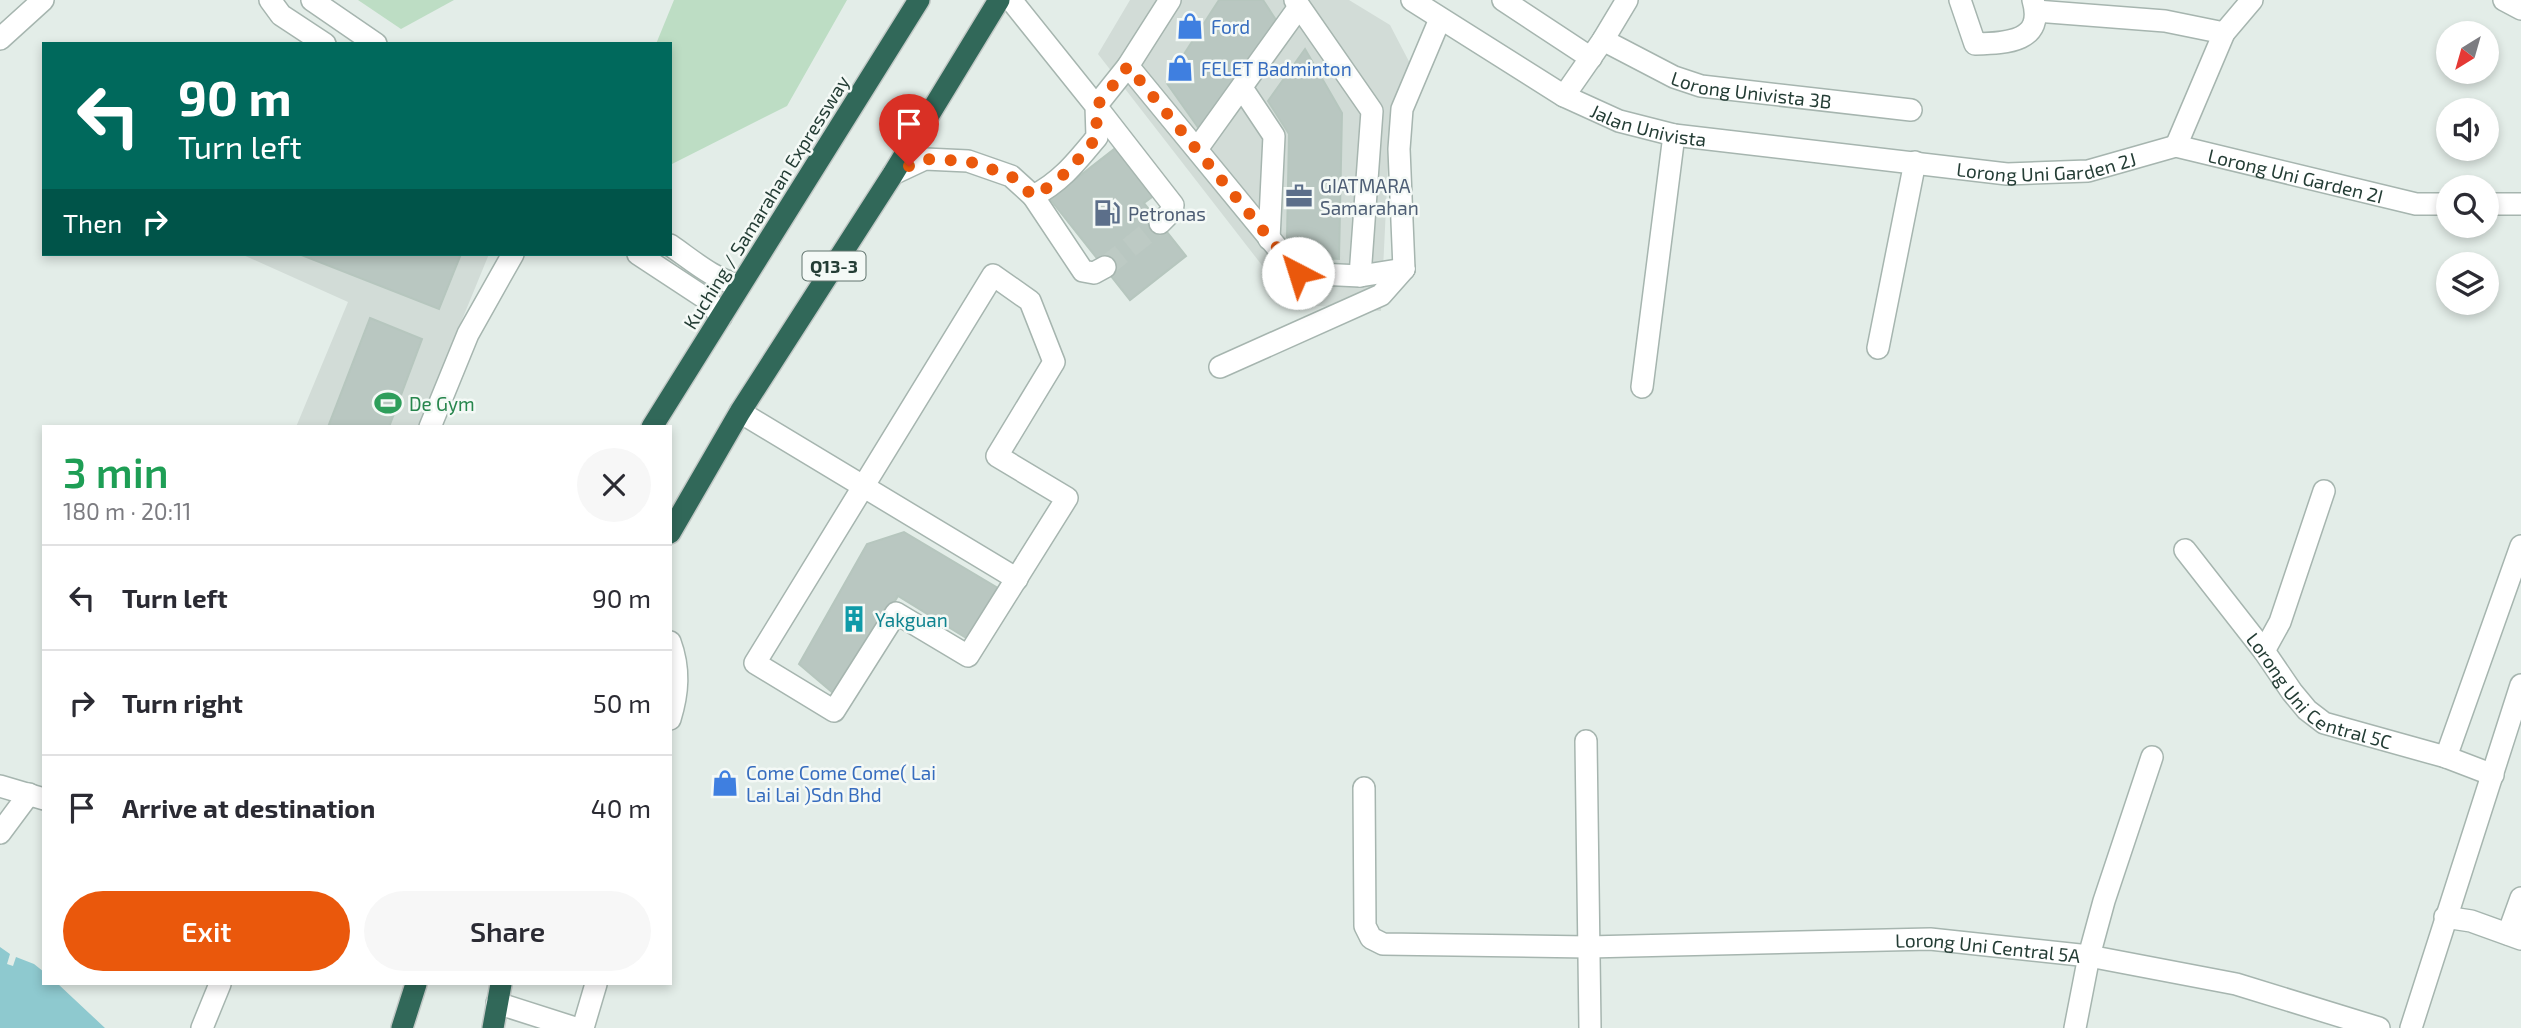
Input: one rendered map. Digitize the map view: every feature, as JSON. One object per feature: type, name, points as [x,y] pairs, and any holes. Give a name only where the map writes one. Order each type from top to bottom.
[{"type":"highway","name":"Kuching / Samarahan Expressway","points":[[653,425],[919,0]]},
{"type":"highway","name":"Q13-3","points":[[672,530],[740,412],[893,174],[999,0]]},
{"type":"highway","points":[[401,1028],[416,985]]},
{"type":"highway","points":[[493,1028],[499,993]]},
{"type":"street","points":[[0,39],[43,0]]},
{"type":"street","points":[[270,0],[281,15],[322,42]]},
{"type":"street","points":[[312,0],[373,42]]},
{"type":"street","points":[[1011,0],[1173,205],[1172,211],[1160,223]]},
{"type":"street","points":[[1033,196],[1050,188],[1068,173],[1097,137],[1096,107],[1128,66],[1170,0]]},
{"type":"street","name":"Jalan Univista","points":[[1412,0],[1564,96],[1619,121],[1674,135],[1914,162]]},
{"type":"street","points":[[1503,0],[1591,58]]},
{"type":"street","points":[[1564,96],[1627,0]]},
{"type":"street","points":[[1960,0],[1975,44],[1996,44],[2025,37],[2035,26],[2035,5],[2165,21],[2224,33]]},
{"type":"street","points":[[2176,146],[2224,33],[2252,0]]},
{"type":"street","points":[[2504,0],[2521,9]]},
{"type":"street","points":[[1197,149],[1242,88],[1297,4],[1372,111],[1360,276]]},
{"type":"street","points":[[1220,367],[1381,295],[1404,270],[1399,149],[1402,109],[1440,19]]},
{"type":"street","name":"Lorong Univista 3B","points":[[1603,40],[1674,77],[1701,86],[1910,110]]},
{"type":"street","points":[[1128,66],[1298,273],[1360,276],[1404,270]]},
{"type":"street","points":[[1242,88],[1274,136],[1269,239]]},
{"type":"street","points":[[1642,387],[1674,135]]},
{"type":"street","name":"Lorong Uni Garden 2J","points":[[1914,162],[2007,174],[2088,171],[2176,146]]},
{"type":"street","name":"Lorong Uni Garden 2I","points":[[2176,146],[2416,204],[2436,204]]},
{"type":"street","points":[[893,174],[925,159],[968,161],[1011,176],[1033,196],[1083,271],[1094,273],[1105,267]]},
{"type":"street","points":[[1878,348],[1914,162]]},
{"type":"street","points":[[2499,204],[2521,204]]},
{"type":"street","points":[[672,246],[728,283],[740,285]]},
{"type":"street","points":[[431,425],[468,334],[512,256]]},
{"type":"street","points":[[641,256],[708,300],[721,317]]},
{"type":"street","points":[[993,275],[1030,302],[1054,362],[997,456],[1067,498],[968,656],[895,612],[834,711],[755,663],[865,486],[993,275]]},
{"type":"street","points":[[740,412],[1017,579]]},
{"type":"street","points":[[2264,651],[2280,622],[2324,491]]},
{"type":"street","points":[[2446,757],[2521,546]]},
{"type":"street","name":"Lorong Uni Central 5C","points":[[2185,550],[2306,710],[2324,723],[2446,757],[2493,775]]},
{"type":"street","points":[[672,651],[678,694],[672,713]]},
{"type":"street","points":[[2411,1028],[2521,685]]},
{"type":"street","points":[[1586,741],[1590,1028]]},
{"type":"street","points":[[2075,1028],[2089,956],[2104,901],[2152,757]]},
{"type":"street","points":[[0,786],[36,796],[0,833]]},
{"type":"street","name":"Lorong Uni Central 5A","points":[[1364,788],[1365,926],[1371,938],[1383,944],[1588,947],[1930,939],[2089,956],[2236,984],[2379,1028]]},
{"type":"street","points":[[2445,917],[2470,921],[2515,937],[2521,898]]},
{"type":"street","points":[[202,1028],[220,985]]},
{"type":"street","points":[[583,1028],[596,985]]},
{"type":"street","points":[[499,993],[575,1028]]},
{"type":"shaded area","points":[[1130,0],[1349,0],[1390,25],[1415,73],[1391,104],[1381,311],[1292,304],[1098,54]]},
{"type":"shaded area","points":[[245,256],[488,256],[419,425],[297,425],[348,302]]},
{"type":"green space","points":[[358,0],[454,0],[401,29]]},
{"type":"green space","points":[[674,0],[847,0],[787,106],[672,164],[672,42],[657,42]]},
{"type":"water","points":[[0,947],[10,954],[7,964],[13,966],[16,957],[34,964],[42,970],[42,985],[59,985],[105,1028],[0,1028]]},
{"type":"building","points":[[1219,0],[1263,0],[1276,20],[1202,133],[1166,82]]},
{"type":"building","points":[[1305,49],[1342,113],[1339,259],[1303,257],[1287,238],[1289,134],[1268,101]]},
{"type":"building","name":"Petronas","points":[[1122,143],[1160,191],[1144,203],[1186,256],[1130,300],[1050,199]]},
{"type":"building","points":[[304,256],[460,256],[439,309]]},
{"type":"building","points":[[370,318],[422,339],[390,425],[329,425]]},
{"type":"building","name":"Yakguan","points":[[904,532],[1003,591],[971,641],[898,596],[841,689],[832,692],[799,664],[867,544]]},
{"type":"tunnel","points":[[1105,267],[1160,223]]},
{"type":"place","name":"Ford","points":[[1190,26]]},
{"type":"place","name":"FELET Badminton","points":[[1180,68]]},
{"type":"place","name":"GIATMARA Samarahan","points":[[1299,196]]},
{"type":"place","name":"Petronas","points":[[1107,213]]},
{"type":"place","name":"De Gym","points":[[388,403]]},
{"type":"place","name":"Yakguan","points":[[854,619]]},
{"type":"place","name":"Come Come Come( Lai Lai Lai )Sdn Bhd","points":[[725,783]]},
{"type":"route","points":[[909,166],[925,159],[968,161],[1011,176],[1033,196],[1050,188],[1068,173],[1097,137],[1096,107],[1128,66],[1298,273]]}]
